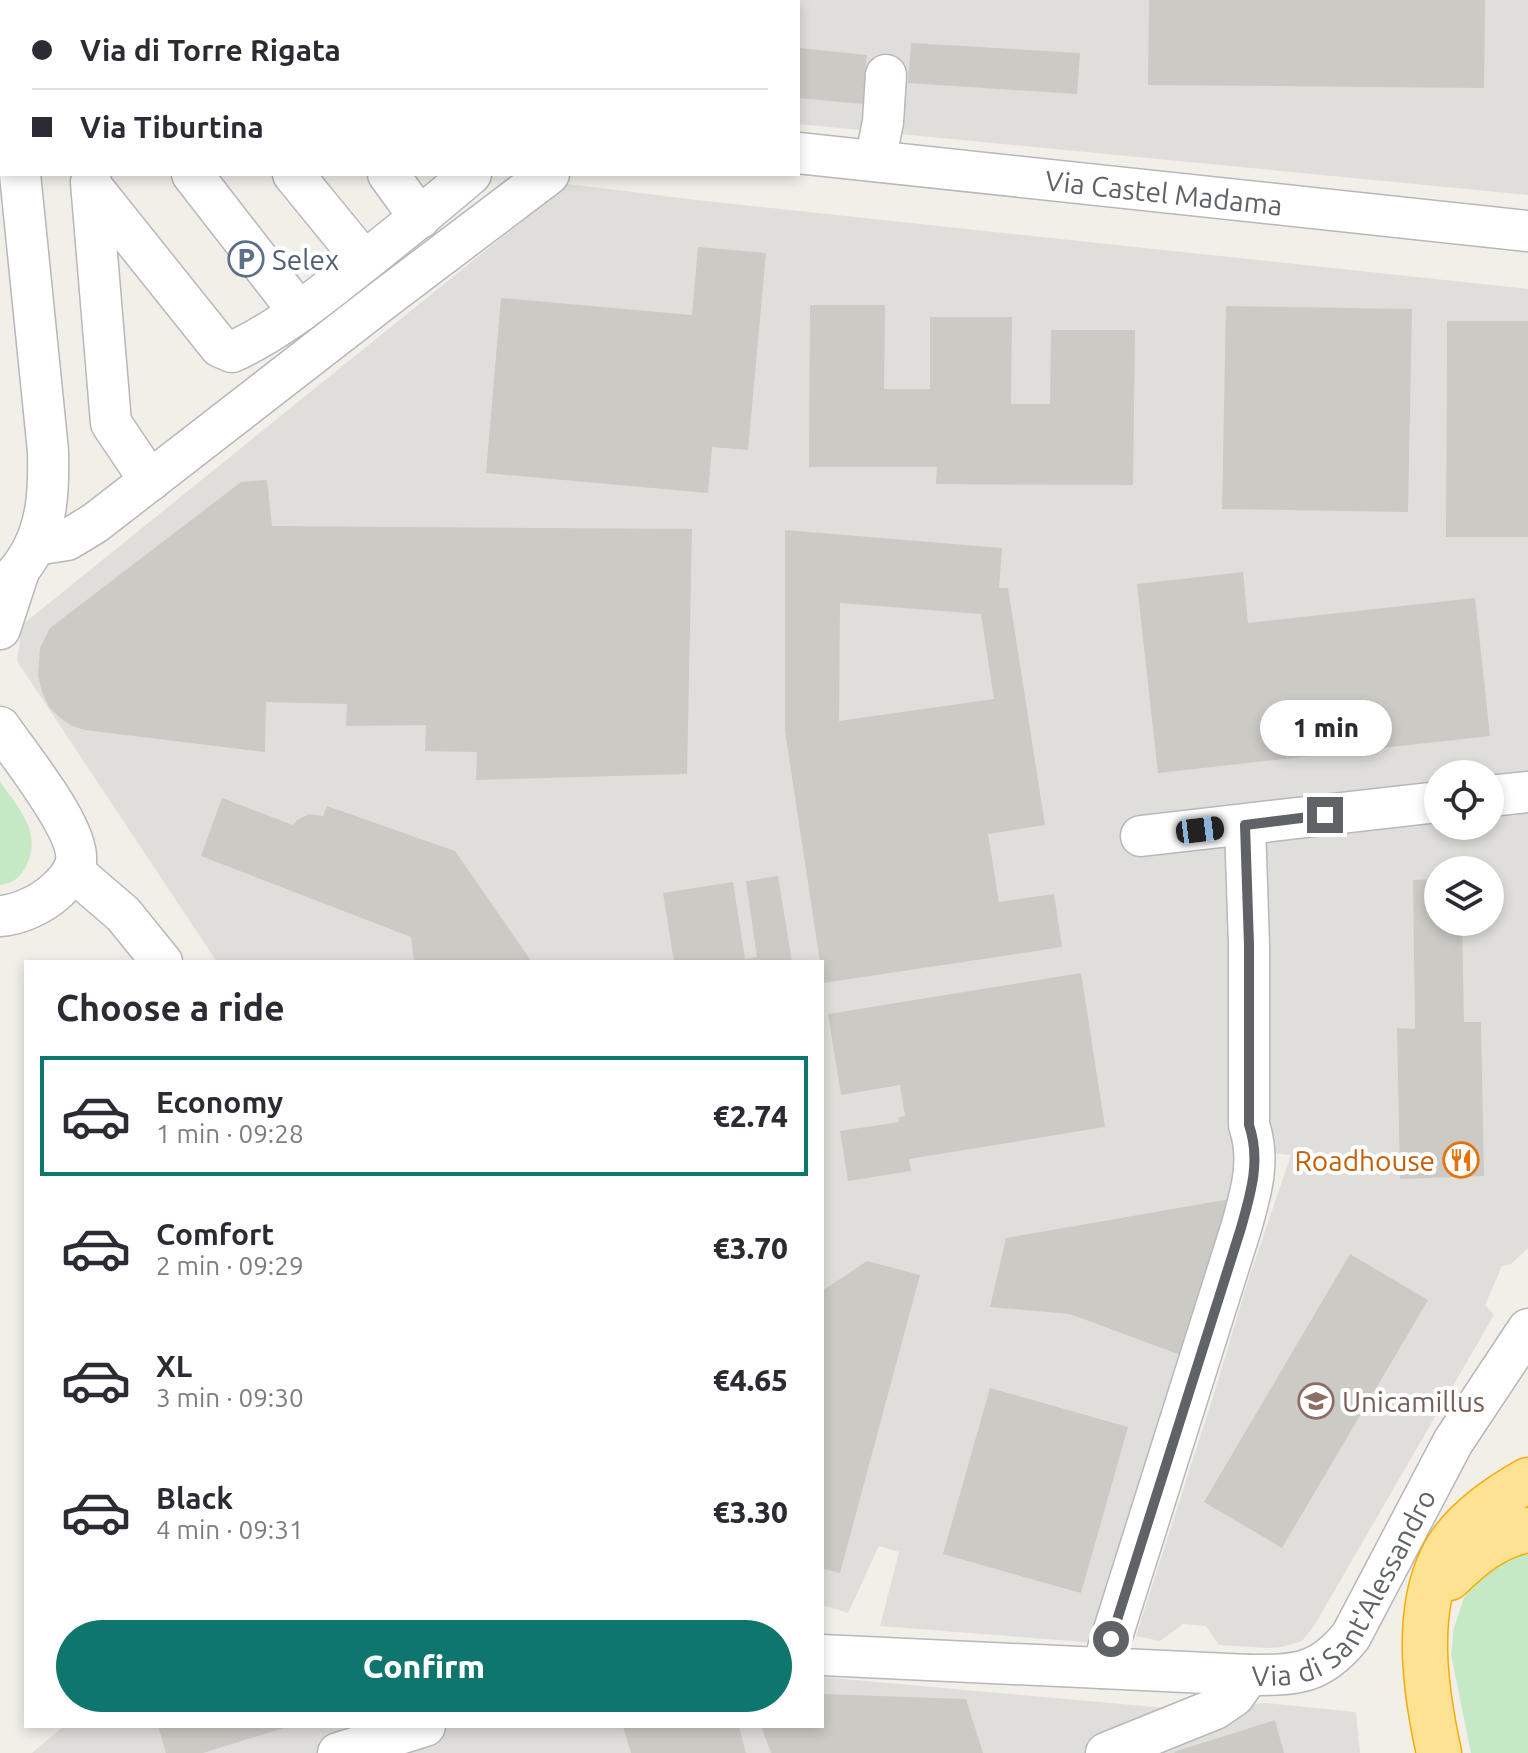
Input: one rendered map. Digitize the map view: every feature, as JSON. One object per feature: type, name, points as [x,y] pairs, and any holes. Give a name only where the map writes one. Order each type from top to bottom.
[{"type":"highway","points":[[1439,1753],[1426,1665],[1426,1634],[1429,1601],[1442,1557],[1460,1532],[1487,1508],[1528,1480]]},
{"type":"highway","points":[[1429,1601],[1453,1574],[1485,1547],[1528,1530]]},
{"type":"street","points":[[875,161],[883,122],[886,75]]},
{"type":"street","name":"Via Castel Madama","points":[[800,153],[1528,231]]},
{"type":"street","points":[[0,629],[18,569],[42,525],[49,475],[20,176]]},
{"type":"street","points":[[194,176],[299,312]]},
{"type":"street","points":[[295,176],[364,261]]},
{"type":"street","points":[[389,176],[420,218]]},
{"type":"street","points":[[91,180],[220,347],[232,352],[299,312],[469,176]]},
{"type":"street","points":[[18,569],[54,543],[76,536],[95,523],[546,176]]},
{"type":"street","points":[[91,180],[111,423],[150,481]]},
{"type":"street","points":[[0,727],[61,814],[72,835],[76,859],[66,882],[51,896],[5,922]]},
{"type":"street","points":[[1504,795],[1528,792]]},
{"type":"street","points":[[1141,836],[1424,804]]},
{"type":"street","points":[[1102,1668],[1249,1201],[1255,1160],[1249,1125],[1245,825]]},
{"type":"street","points":[[73,871],[123,914],[160,960]]},
{"type":"street","name":"Via di Sant'Alessandro","points":[[824,1655],[1249,1675],[1299,1672],[1325,1662],[1351,1636],[1453,1442],[1528,1329]]},
{"type":"street","points":[[1106,1753],[1215,1709],[1234,1696],[1249,1675]]},
{"type":"street","points":[[338,1753],[419,1728]]},
{"type":"shaded area","points":[[800,0],[1528,0],[1528,195],[800,124]]},
{"type":"shaded area","points":[[568,184],[1528,289],[1528,1248],[1511,1264],[1502,1266],[1485,1305],[1494,1315],[1314,1626],[1302,1641],[1267,1648],[1219,1645],[1206,1626],[1183,1624],[1160,1641],[1136,1636],[1291,1155],[1271,1153],[1240,1181],[1097,1643],[880,1626],[899,1552],[879,1546],[848,1613],[824,1606],[824,960],[216,960],[17,661],[22,625]]},
{"type":"shaded area","points":[[824,1677],[1177,1709],[1266,1703],[1356,1712],[1360,1753],[32,1753],[62,1728],[824,1728]]},
{"type":"green space","points":[[0,782],[27,822],[32,844],[30,856],[20,875],[12,882],[0,885]]},
{"type":"green space","points":[[1528,1545],[1528,1753],[1471,1753],[1451,1654],[1454,1628],[1464,1598],[1483,1571]]},
{"type":"building","points":[[1149,0],[1485,0],[1484,88],[1148,85]]},
{"type":"building","points":[[911,43],[1080,53],[1077,94],[908,83]]},
{"type":"building","points":[[800,48],[867,55],[863,104],[800,98]]},
{"type":"building","points":[[698,247],[766,253],[748,450],[712,447],[708,493],[486,473],[501,298],[692,315]]},
{"type":"building","points":[[810,305],[885,305],[884,389],[930,389],[930,317],[1012,317],[1011,404],[1050,404],[1051,330],[1135,330],[1133,485],[936,484],[937,467],[809,467]]},
{"type":"building","points":[[1226,306],[1412,309],[1408,512],[1222,509]]},
{"type":"building","points":[[1447,321],[1528,321],[1528,537],[1446,537]]},
{"type":"building","points":[[267,480],[272,526],[692,529],[687,774],[476,780],[477,752],[425,751],[426,725],[346,726],[347,704],[266,702],[265,752],[85,730],[59,717],[49,707],[38,676],[40,648],[50,628],[241,482]]},
{"type":"building","points":[[785,530],[1002,548],[999,588],[1008,588],[1045,825],[988,834],[999,902],[1054,894],[1062,947],[824,983],[824,960],[820,960],[785,731]],"holes":[[[840,603],[981,614],[994,699],[839,721]]]},
{"type":"building","points":[[1243,572],[1248,623],[1475,598],[1490,736],[1158,773],[1137,584]]},
{"type":"building","points":[[222,798],[293,825],[309,814],[323,816],[327,806],[455,851],[531,960],[414,960],[411,937],[201,856]]},
{"type":"building","points":[[778,876],[792,960],[674,960],[663,893],[733,882],[745,959],[757,957],[746,881]]},
{"type":"building","points":[[1413,880],[1424,880],[1424,936],[1462,936],[1464,1022],[1481,1022],[1484,1176],[1400,1179],[1397,1028],[1415,1029]]},
{"type":"building","points":[[1081,973],[1105,1127],[909,1159],[911,1171],[848,1181],[840,1131],[899,1122],[898,1117],[905,1116],[900,1085],[841,1095],[828,1014]]},
{"type":"building","points":[[1236,1198],[1186,1357],[1070,1314],[990,1307],[1006,1238]]},
{"type":"building","name":"Unicamillus","points":[[1350,1254],[1428,1300],[1282,1548],[1204,1502]]},
{"type":"building","points":[[867,1261],[920,1275],[840,1573],[824,1569],[824,1290]]},
{"type":"building","points":[[990,1388],[1128,1427],[1081,1593],[943,1554]]},
{"type":"building","points":[[824,1694],[966,1699],[983,1753],[771,1753],[762,1728],[824,1728]]},
{"type":"building","points":[[1275,1720],[1284,1753],[1174,1752]]},
{"type":"building","points":[[159,1728],[284,1728],[203,1753],[166,1753]]},
{"type":"building","points":[[624,1728],[740,1728],[746,1753],[631,1753]]},
{"type":"place","name":"Selex","points":[[246,259]]},
{"type":"place","name":"Roadhouse","points":[[1461,1160]]},
{"type":"place","name":"Unicamillus","points":[[1316,1401]]},
{"type":"route","points":[[1111,1639],[1254,1179],[1254,1141],[1249,1125],[1245,825],[1325,815]]}]
